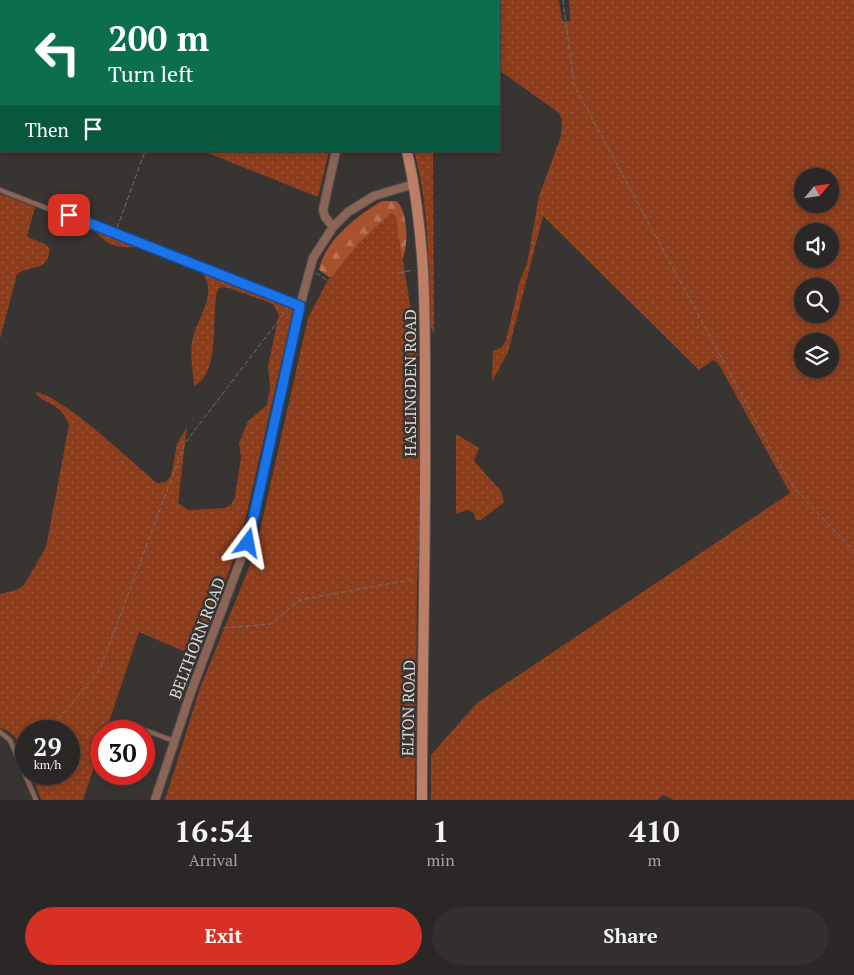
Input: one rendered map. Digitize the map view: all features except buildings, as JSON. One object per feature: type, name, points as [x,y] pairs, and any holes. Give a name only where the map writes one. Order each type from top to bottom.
[{"type":"main road","name":"HASLINGDEN ROAD","points":[[407,152],[419,210],[424,268],[425,616]]},
{"type":"main road","name":"ELTON ROAD","points":[[422,800],[425,616]]},
{"type":"street","points":[[333,227],[325,217],[323,210],[336,152]]},
{"type":"street","name":"BELTHORN ROAD","points":[[155,800],[214,629],[248,543],[300,306],[309,269],[317,249],[333,227],[348,212],[374,196],[414,184]]},
{"type":"lane","points":[[0,190],[300,306]]},
{"type":"lane","points":[[0,732],[10,740],[36,800]]},
{"type":"lane","points":[[155,734],[174,741]]},
{"type":"path","points":[[563,0],[574,85],[779,464],[795,489],[854,551]]},
{"type":"path","points":[[115,233],[144,152]]},
{"type":"path","points":[[398,272],[424,268]]},
{"type":"path","points":[[309,269],[328,280]]},
{"type":"path","points":[[58,720],[100,669],[185,443],[292,304]]},
{"type":"path","points":[[214,629],[271,624],[300,600],[425,577]]},
{"type":"shaded area","points":[[500,0],[559,0],[562,21],[570,21],[569,0],[854,0],[854,800],[674,800],[663,795],[657,800],[431,800],[431,755],[477,703],[790,493],[718,363],[713,360],[699,370],[543,216],[508,352],[492,382],[493,351],[502,347],[506,340],[520,280],[527,264],[539,196],[561,136],[562,120],[559,113],[500,71]]},
{"type":"shaded area","points":[[206,152],[329,152],[318,197]]},
{"type":"shaded area","points":[[414,152],[433,152],[434,334],[430,325],[426,216]]},
{"type":"shaded area","points":[[0,194],[35,207],[27,237],[45,244],[50,249],[46,262],[38,267],[17,274],[0,339]]},
{"type":"shaded area","points":[[391,213],[396,217],[418,354],[420,522],[417,584],[415,800],[165,800],[200,688],[255,553],[308,318],[329,278],[332,277],[358,244]]},
{"type":"shaded area","points":[[93,229],[138,247],[112,245]]},
{"type":"shaded area","points":[[202,272],[294,307],[241,538],[210,623],[198,644],[195,656],[139,632],[110,720],[90,720],[90,779],[83,800],[41,800],[36,785],[80,785],[80,720],[15,720],[15,737],[10,732],[0,728],[0,594],[16,590],[24,585],[46,547],[69,425],[61,411],[42,399],[35,392],[47,396],[79,417],[157,483],[166,482],[171,476],[177,444],[187,427],[178,503],[188,510],[225,508],[231,505],[235,497],[241,457],[239,443],[248,421],[267,405],[270,387],[268,366],[279,315],[273,304],[229,288],[222,287],[218,289],[212,356],[203,379],[194,386],[191,358],[192,342],[205,307],[208,290],[207,281]]},
{"type":"shaded area","points":[[456,434],[479,448],[474,461],[501,491],[504,502],[481,520],[476,520],[473,512],[467,510],[456,514]]},
{"type":"green space","points":[[382,201],[396,201],[403,212],[406,228],[406,246],[402,259],[396,217],[391,213],[358,244],[332,277],[319,270],[322,259],[328,249],[343,230],[362,214]]},
{"type":"route","points":[[69,215],[300,306],[248,543]]}]
